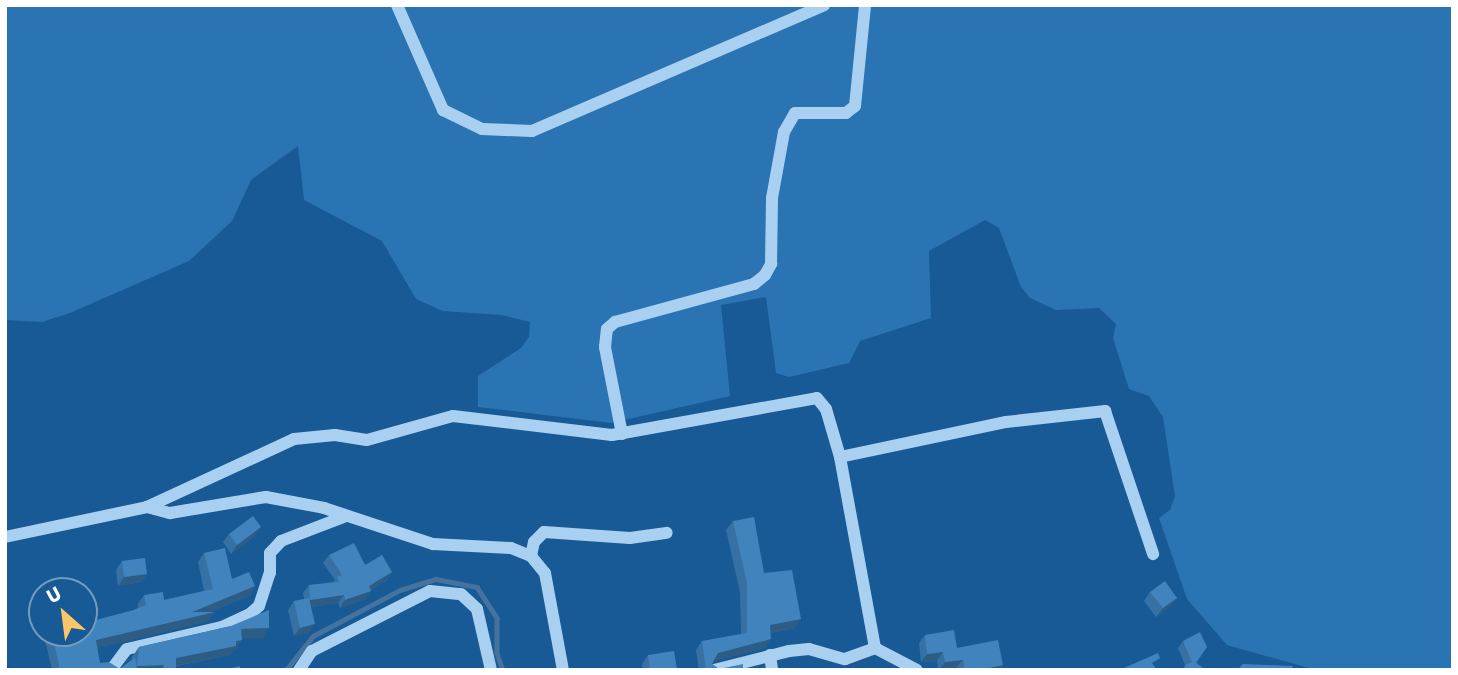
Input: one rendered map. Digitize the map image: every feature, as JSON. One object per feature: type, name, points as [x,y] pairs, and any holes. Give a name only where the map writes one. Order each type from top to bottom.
[{"type":"street","points":[[397,5],[443,110],[482,129],[532,131],[824,5]]},
{"type":"street","points":[[622,434],[606,346],[607,329],[615,322],[754,284],[765,275],[771,264],[772,198],[784,132],[795,113],[846,113],[855,106],[865,5]]},
{"type":"street","points":[[5,537],[147,507],[294,439],[383,437],[453,416],[622,434],[809,397],[817,398],[826,409],[840,457],[875,648]]},
{"type":"street","points":[[840,457],[1006,422],[1105,411],[1153,554]]},
{"type":"street","points":[[147,507],[170,513],[266,497],[346,515],[433,544],[511,548],[531,556],[548,583],[563,670]]},
{"type":"street","points":[[111,670],[127,649],[222,627],[250,614],[259,606],[270,573],[270,553],[281,541],[346,515]]},
{"type":"street","points":[[531,556],[534,542],[544,533],[630,538],[667,534]]},
{"type":"street","points":[[299,670],[312,652],[429,590],[461,594],[477,609],[491,670]]},
{"type":"street","points":[[714,670],[771,655],[809,649],[845,659],[875,648],[917,670]]},
{"type":"street","points":[[771,655],[772,670]]},
{"type":"shaded area","points":[[5,5],[1453,5],[1453,670],[1316,670],[1227,645],[1187,599],[1159,518],[1170,510],[1175,496],[1163,417],[1149,396],[1129,389],[1113,338],[1116,324],[1099,308],[1056,310],[1030,298],[1021,287],[999,228],[985,220],[929,251],[931,318],[860,341],[849,363],[789,377],[776,373],[766,297],[721,305],[730,396],[611,423],[478,407],[478,376],[521,348],[529,337],[530,322],[502,315],[443,311],[416,299],[382,241],[304,200],[298,146],[251,180],[232,221],[189,261],[70,313],[42,322],[5,320]]},
{"type":"building","points":[[253,516],[261,527],[237,545],[229,534]]},
{"type":"building","points":[[754,517],[764,573],[792,570],[801,619],[770,625],[771,639],[718,653],[712,664],[719,669],[743,664],[743,670],[706,670],[702,641],[747,633],[747,583],[733,521]]},
{"type":"building","points":[[354,543],[365,565],[382,555],[392,572],[369,586],[371,591],[345,600],[344,595],[310,600],[309,585],[339,582],[337,577],[342,575],[329,555]]},
{"type":"building","points":[[225,548],[232,579],[249,572],[255,586],[192,612],[215,612],[98,640],[98,619],[146,605],[144,595],[163,592],[164,600],[213,589],[204,553]]},
{"type":"building","points":[[145,558],[147,574],[124,577],[122,561]]},
{"type":"building","points":[[1165,581],[1177,598],[1163,608],[1150,592]]},
{"type":"building","points":[[309,598],[315,624],[300,628],[294,601]]},
{"type":"building","points":[[269,610],[269,628],[241,629],[242,640],[236,641],[236,646],[176,658],[176,670],[164,670],[164,665],[137,666],[139,647],[231,626]]},
{"type":"building","points":[[954,630],[957,648],[998,640],[1003,665],[965,670],[963,660],[945,662],[943,652],[927,654],[925,635]]},
{"type":"building","points":[[1200,632],[1207,647],[1196,663],[1206,670],[1187,670],[1185,665],[1192,662],[1183,641]]},
{"type":"building","points":[[55,647],[97,647],[100,663],[109,662],[120,669],[135,657],[137,670],[60,670]]},
{"type":"building","points":[[674,651],[677,670],[650,670],[648,655]]},
{"type":"building","points":[[1158,653],[1160,658],[1152,663],[1157,670],[1124,668]]},
{"type":"building","points":[[1243,664],[1293,666],[1291,670],[1237,670]]},
{"type":"building","points":[[240,666],[240,670],[224,670]]},
{"type":"waterway","points":[[286,670],[313,636],[400,590],[436,579],[477,587],[497,618],[497,653],[503,670]]},
{"type":"waterway","points":[[1045,670],[1057,670]]}]
